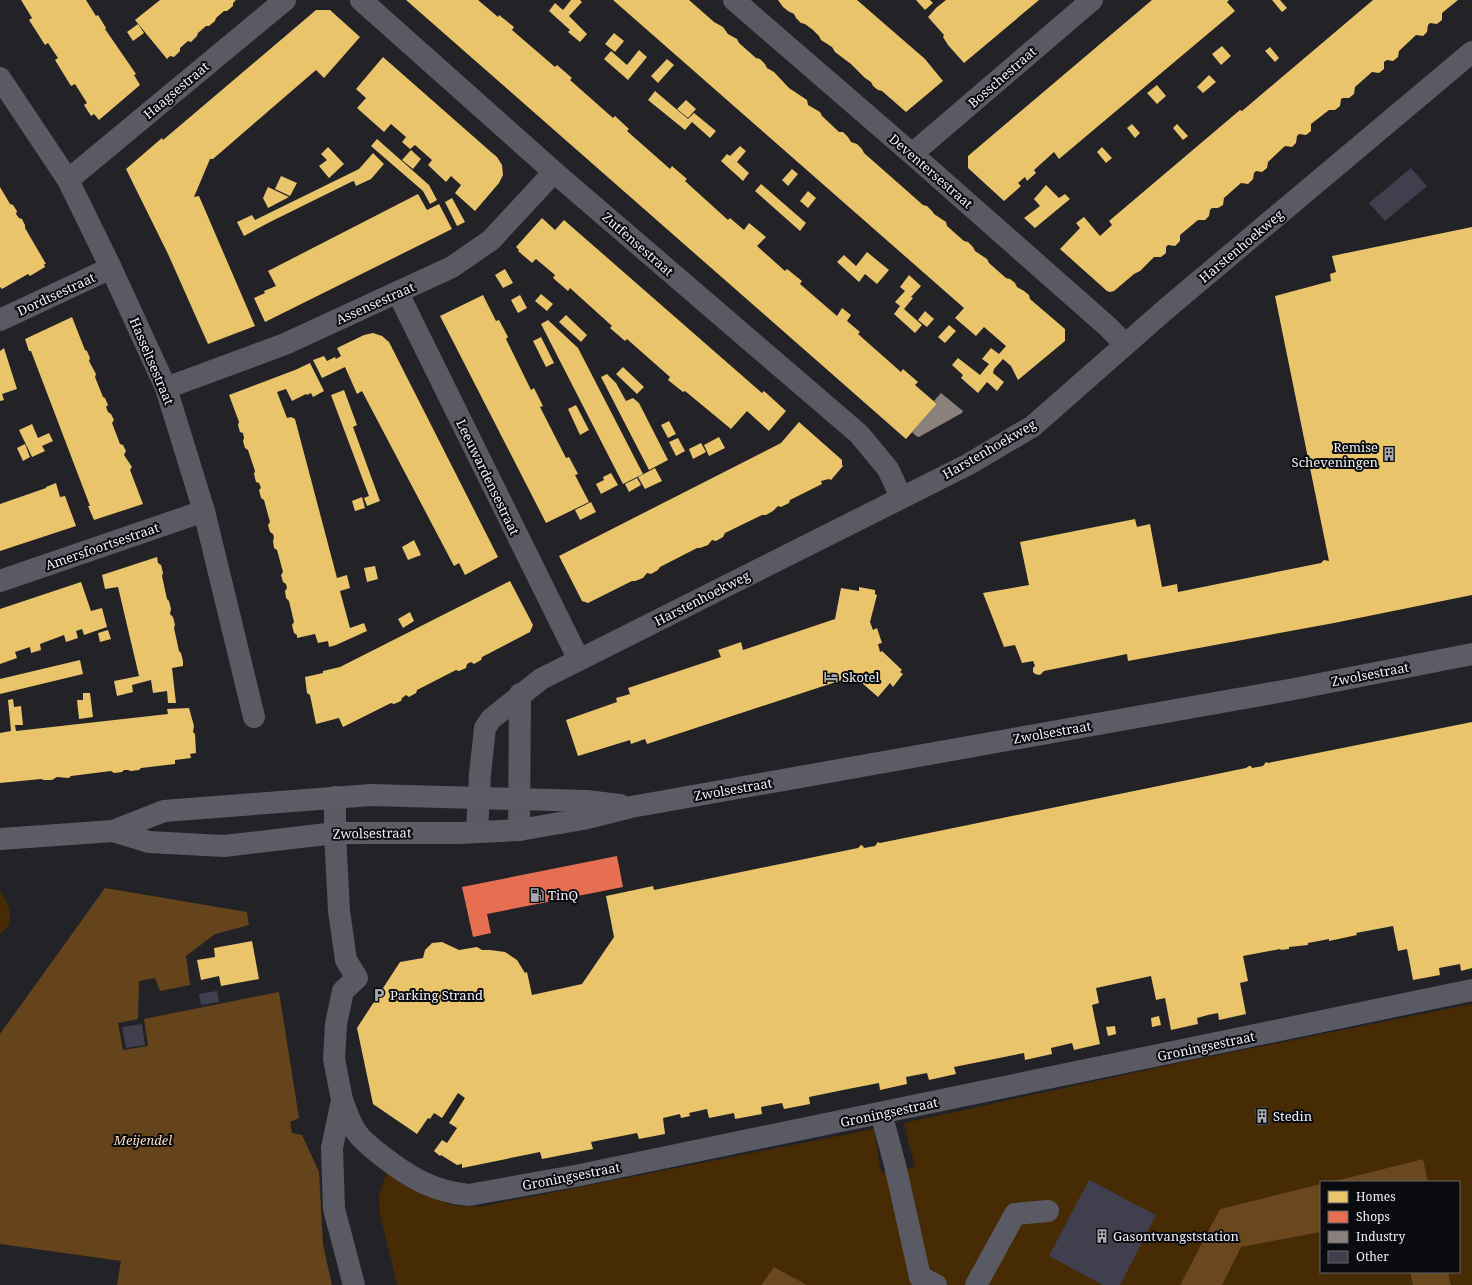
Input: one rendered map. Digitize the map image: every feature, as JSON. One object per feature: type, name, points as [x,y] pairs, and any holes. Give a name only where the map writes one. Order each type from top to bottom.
[{"type":"main road","name":"Zwolsestraat","points":[[113,831],[149,842],[224,846],[335,833],[477,832],[519,830],[583,819],[631,807],[1289,690],[1472,654]]},
{"type":"main road","name":"Zwolsestraat","points":[[0,839],[113,831],[164,811],[371,794],[586,801],[631,807]]},
{"type":"street","name":"Haagsestraat","points":[[68,180],[285,0]]},
{"type":"street","name":"Zutfensestraat","points":[[361,0],[554,172],[860,434],[888,469],[901,497]]},
{"type":"street","name":"Deventersestraat","points":[[734,0],[912,154],[1107,326],[1125,344]]},
{"type":"street","name":"Bosschestraat","points":[[912,154],[1092,0]]},
{"type":"street","name":"Harstenhoekweg","points":[[477,832],[485,728],[491,719],[520,694],[541,679],[969,464],[1033,426],[1125,344],[1472,52]]},
{"type":"street","name":"Hasseltsestraat","points":[[0,78],[68,180],[111,268],[166,388],[204,511],[254,717]]},
{"type":"street","name":"Assensestraat","points":[[166,388],[286,344],[452,267],[491,240],[554,172]]},
{"type":"street","name":"Dordtsestraat","points":[[0,320],[111,268]]},
{"type":"street","name":"Leeuwardensestraat","points":[[398,293],[579,660]]},
{"type":"street","name":"Amersfoortsestraat","points":[[0,581],[204,511]]},
{"type":"street","points":[[519,830],[520,694]]},
{"type":"street","points":[[335,797],[335,833],[339,912],[346,960],[357,978],[343,991],[336,1024],[334,1059],[342,1100],[332,1148],[334,1210],[353,1281]]},
{"type":"street","name":"Groningsestraat","points":[[342,1100],[357,1133],[375,1150],[402,1171],[426,1184],[452,1193],[469,1195],[580,1175],[1472,990]]},
{"type":"street","points":[[881,1113],[895,1165],[920,1277],[936,1285]]},
{"type":"street","points":[[976,1285],[1015,1214],[1048,1211]]},
{"type":"shaded area","points":[[0,892],[9,908],[10,919],[5,930],[0,934]]},
{"type":"shaded area","points":[[1472,1004],[1472,1285],[1451,1285],[1448,1273],[1460,1273],[1460,1181],[1428,1181],[1423,1159],[1335,1181],[1320,1181],[1320,1184],[1220,1209],[1180,1285],[807,1285],[774,1267],[761,1285],[397,1285],[380,1214],[379,1196],[386,1174],[391,1171],[448,1204],[457,1206],[484,1206],[874,1129],[881,1173],[915,1167],[904,1123],[1184,1062]]},
{"type":"shaded area","points":[[1423,1159],[1428,1181],[1335,1181]]},
{"type":"shaded area","points":[[1320,1184],[1320,1232],[1241,1247],[1222,1285],[1180,1285],[1220,1209]]},
{"type":"shaded area","points":[[1320,1232],[1320,1273],[1410,1273],[1413,1285],[1222,1285],[1241,1247]]},
{"type":"shaded area","points":[[774,1267],[807,1285],[761,1285]]},
{"type":"shaded area","points":[[1410,1273],[1448,1273],[1451,1285],[1413,1285]]},
{"type":"green space","name":"Meijendel","points":[[105,888],[247,912],[249,925],[215,934],[186,956],[190,985],[160,991],[155,978],[139,981],[138,1019],[118,1023],[123,1050],[148,1046],[144,1019],[279,992],[299,1118],[290,1122],[292,1133],[302,1135],[319,1172],[323,1245],[332,1285],[117,1285],[121,1261],[0,1244],[0,1034]]},
{"type":"building: Homes","points":[[21,0],[86,0],[96,16],[98,15],[106,28],[105,29],[136,74],[134,75],[140,85],[99,120],[94,114],[91,116],[84,105],[87,103],[75,84],[71,86],[55,60],[58,58],[48,43],[45,45],[29,20],[32,18]]},
{"type":"building: Homes","points":[[160,0],[236,0],[233,3],[233,6],[227,11],[224,11],[209,26],[206,26],[191,42],[188,41],[180,48],[180,51],[174,57],[170,56],[167,59],[135,20]]},
{"type":"building: Homes","points":[[406,0],[478,0],[498,17],[499,15],[514,27],[512,30],[555,67],[557,65],[572,78],[570,80],[613,118],[615,116],[629,129],[627,131],[670,169],[672,166],[687,179],[685,181],[728,220],[730,218],[744,230],[749,223],[766,237],[757,246],[785,271],[787,269],[802,281],[800,284],[837,316],[842,308],[851,315],[847,321],[860,332],[858,334],[901,372],[903,369],[918,382],[915,385],[937,404],[906,439]]},
{"type":"building: Homes","points":[[571,0],[580,0],[582,2],[569,16],[587,34],[580,42],[568,32],[570,30],[549,11],[555,3],[563,10]]},
{"type":"building: Homes","points":[[613,0],[689,0],[714,22],[723,27],[728,34],[737,39],[739,43],[756,58],[760,59],[767,68],[774,72],[789,88],[807,100],[808,105],[820,112],[822,116],[839,132],[843,132],[851,142],[857,144],[864,153],[923,205],[927,206],[934,214],[946,222],[947,226],[964,241],[968,242],[975,251],[987,259],[989,263],[1006,278],[1010,279],[1017,287],[1029,295],[1030,299],[1065,329],[1065,341],[1018,380],[1011,366],[1003,359],[994,369],[993,373],[1004,382],[997,391],[987,382],[978,393],[961,378],[963,375],[952,365],[958,358],[980,375],[989,364],[982,359],[991,348],[999,354],[1006,346],[984,327],[976,336],[955,318],[964,308]]},
{"type":"building: Homes","points":[[778,0],[857,0],[925,59],[943,81],[906,112],[882,91],[873,86],[871,82],[851,64],[835,52],[832,47],[821,40],[813,30],[801,23],[794,14],[783,7]]},
{"type":"building: Homes","points":[[916,0],[930,0],[933,3],[925,10]]},
{"type":"building: Homes","points":[[946,0],[1039,0],[964,63],[948,45],[943,37],[944,35],[928,17]]},
{"type":"building: Homes","points":[[1152,0],[1229,0],[1227,2],[1235,11],[1059,159],[1054,152],[1034,170],[1036,173],[1027,181],[1025,177],[1018,183],[1021,186],[1004,201],[968,168],[968,156]]},
{"type":"building: Homes","points":[[1272,0],[1280,0],[1287,8],[1282,12]]},
{"type":"building: Homes","points":[[1373,0],[1458,0],[1442,13],[1442,20],[1437,24],[1430,23],[1428,25],[1427,32],[1423,36],[1416,35],[1399,51],[1398,57],[1393,61],[1387,60],[1384,62],[1384,69],[1379,73],[1372,72],[1355,87],[1354,94],[1349,98],[1341,99],[1340,106],[1335,110],[1329,110],[1311,124],[1311,131],[1306,135],[1299,134],[1297,136],[1296,143],[1292,147],[1285,146],[1268,162],[1267,168],[1262,172],[1256,171],[1253,179],[1248,184],[1241,183],[1224,198],[1223,205],[1218,208],[1212,208],[1209,216],[1205,220],[1198,220],[1180,235],[1180,241],[1175,246],[1168,245],[1166,247],[1166,253],[1161,257],[1154,257],[1140,271],[1134,274],[1114,291],[1107,291],[1060,249],[1080,228],[1076,223],[1084,217],[1100,236],[1112,225],[1109,221]]},
{"type":"building: Homes","points":[[316,10],[330,10],[360,37],[324,78],[316,70],[213,159],[210,159],[194,197],[199,196],[255,326],[208,344],[168,254],[126,169],[162,138],[163,140]]},
{"type":"building: Homes","points":[[138,24],[144,33],[133,41],[127,32]]},
{"type":"building: Homes","points":[[614,33],[624,41],[615,52],[605,44]]},
{"type":"building: Homes","points":[[1222,46],[1231,56],[1221,65],[1212,54]]},
{"type":"building: Homes","points":[[1270,47],[1279,58],[1275,62],[1265,51]]},
{"type":"building: Homes","points":[[639,50],[647,57],[628,80],[604,59],[611,51],[627,65]]},
{"type":"building: Homes","points":[[383,57],[497,157],[502,165],[503,175],[499,183],[475,211],[455,193],[461,185],[451,176],[446,182],[428,165],[432,160],[415,145],[410,149],[402,142],[406,137],[391,124],[384,132],[357,108],[366,98],[356,89]]},
{"type":"building: Homes","points":[[667,59],[674,65],[658,83],[651,76]]},
{"type":"building: Homes","points":[[1209,75],[1216,82],[1203,93],[1197,87]]},
{"type":"building: Homes","points":[[1157,85],[1166,96],[1157,104],[1147,93]]},
{"type":"building: Homes","points":[[655,91],[688,119],[694,113],[716,131],[710,138],[692,122],[685,130],[648,100]]},
{"type":"building: Homes","points":[[686,100],[696,109],[688,118],[677,109]]},
{"type":"building: Homes","points":[[1132,124],[1140,133],[1135,138],[1127,128]]},
{"type":"building: Homes","points":[[1177,124],[1188,136],[1183,140],[1173,128]]},
{"type":"building: Homes","points":[[377,139],[429,185],[437,200],[430,204],[423,191],[371,146]]},
{"type":"building: Homes","points":[[740,146],[746,151],[737,162],[749,173],[743,181],[721,161],[727,154],[730,156]]},
{"type":"building: Homes","points":[[328,147],[344,164],[329,178],[319,166],[327,160],[321,154]]},
{"type":"building: Homes","points":[[1102,147],[1112,158],[1106,163],[1097,152]]},
{"type":"building: Homes","points":[[411,150],[421,159],[413,169],[402,160]]},
{"type":"building: Homes","points":[[373,153],[384,164],[371,179],[356,186],[354,181],[351,182],[244,236],[237,222],[252,215],[255,220],[359,169]]},
{"type":"building: Homes","points":[[792,169],[798,174],[788,186],[782,180]]},
{"type":"building: Homes","points":[[281,176],[297,183],[290,196],[275,189]]},
{"type":"building: Homes","points":[[761,184],[806,223],[800,231],[755,191]]},
{"type":"building: Homes","points":[[1046,185],[1059,198],[1065,194],[1070,199],[1035,228],[1024,218],[1040,206],[1034,199]]},
{"type":"building: Homes","points":[[0,187],[10,204],[13,205],[17,211],[16,214],[22,219],[25,228],[46,264],[44,264],[45,267],[30,276],[28,274],[2,289],[0,287]]},
{"type":"building: Homes","points":[[268,187],[289,197],[268,208],[263,198]]},
{"type":"building: Homes","points":[[808,191],[816,198],[808,208],[800,201]]},
{"type":"building: Homes","points":[[418,194],[427,210],[439,204],[452,229],[265,322],[254,298],[265,293],[264,291],[276,286],[268,271]]},
{"type":"building: Homes","points":[[452,198],[465,222],[457,226],[445,202]]},
{"type":"building: Homes","points":[[542,218],[555,230],[564,220],[762,393],[764,391],[786,411],[769,431],[747,411],[731,429],[685,391],[683,392],[668,380],[670,377],[627,339],[625,341],[610,328],[612,326],[570,288],[568,291],[553,278],[555,275],[536,259],[532,263],[518,251],[519,250],[516,247]]},
{"type":"building: Homes","points":[[1472,227],[1472,595],[1334,623],[1128,661],[1127,654],[1044,671],[1040,675],[1033,672],[1033,668],[1035,666],[1033,661],[1022,663],[1015,645],[1004,647],[983,593],[1029,585],[1020,542],[1135,519],[1137,527],[1150,524],[1162,587],[1177,584],[1178,592],[1321,563],[1324,560],[1329,561],[1275,296],[1331,281],[1330,274],[1336,272],[1332,256]]},
{"type":"building: Homes","points":[[867,252],[889,270],[877,284],[865,274],[859,282],[837,262],[844,255],[856,266]]},
{"type":"building: Homes","points":[[505,269],[513,283],[503,288],[495,275]]},
{"type":"building: Homes","points":[[909,275],[921,286],[911,297],[913,298],[904,309],[922,325],[915,333],[894,314],[900,306],[895,302],[905,291],[900,287]]},
{"type":"building: Homes","points":[[541,294],[553,304],[547,311],[535,301]]},
{"type":"building: Homes","points":[[483,295],[496,321],[499,320],[508,337],[506,339],[531,390],[534,388],[543,406],[540,407],[566,458],[569,457],[578,474],[575,475],[589,502],[546,523],[440,316]]},
{"type":"building: Homes","points":[[520,295],[527,308],[518,313],[511,300]]},
{"type":"building: Homes","points":[[925,311],[934,319],[927,327],[918,320]]},
{"type":"building: Homes","points":[[566,315],[587,335],[581,342],[559,322]]},
{"type":"building: Homes","points":[[72,317],[85,350],[90,358],[89,361],[96,374],[95,377],[103,397],[108,405],[106,407],[108,412],[114,420],[112,423],[120,444],[123,445],[126,451],[124,455],[132,467],[130,470],[143,504],[94,520],[31,351],[29,351],[25,339]]},
{"type":"building: Homes","points":[[548,320],[578,348],[643,474],[623,484],[541,324]]},
{"type":"building: Homes","points":[[949,325],[956,331],[945,343],[938,337]]},
{"type":"building: Homes","points":[[373,333],[382,336],[389,342],[498,557],[465,575],[459,563],[454,566],[362,391],[357,394],[345,367],[322,378],[313,360],[324,356],[327,361],[335,357],[336,359],[341,356],[337,348],[364,335]]},
{"type":"building: Homes","points":[[541,337],[554,363],[546,367],[533,341]]},
{"type":"building: Homes","points":[[4,348],[17,389],[2,394],[4,400],[0,401],[0,351]]},
{"type":"building: Homes","points":[[310,363],[324,391],[313,397],[311,393],[306,394],[292,401],[286,389],[277,392],[287,418],[291,417],[295,419],[337,578],[347,575],[350,588],[340,591],[350,628],[364,623],[367,631],[329,647],[328,641],[318,643],[315,634],[297,638],[297,635],[294,633],[292,625],[294,622],[289,601],[286,598],[285,591],[287,588],[281,575],[283,572],[277,550],[274,548],[273,534],[270,532],[268,525],[270,522],[264,500],[261,498],[259,490],[261,488],[259,483],[256,482],[254,474],[255,471],[248,450],[245,448],[243,433],[240,432],[238,425],[239,422],[229,395]]},
{"type":"building: Homes","points":[[623,367],[644,387],[637,394],[616,374]]},
{"type":"building: Homes","points":[[607,374],[616,383],[626,401],[633,398],[639,403],[668,460],[649,470],[601,377]]},
{"type":"building: Homes","points":[[344,390],[357,425],[353,427],[380,501],[367,506],[364,498],[369,496],[331,395]]},
{"type":"building: Homes","points":[[576,405],[589,430],[580,435],[568,409]]},
{"type":"building: Homes","points":[[669,421],[676,434],[668,438],[661,425]]},
{"type":"building: Homes","points":[[799,422],[842,460],[843,466],[831,480],[821,481],[822,484],[790,500],[789,503],[781,507],[778,506],[766,515],[762,515],[725,533],[723,537],[716,541],[712,540],[708,545],[697,548],[660,567],[651,574],[647,573],[643,578],[632,581],[588,603],[582,601],[559,556],[781,443]]},
{"type":"building: Homes","points":[[32,424],[38,438],[49,433],[53,441],[42,446],[45,451],[32,457],[19,430]]},
{"type":"building: Homes","points":[[719,437],[725,448],[709,456],[704,445]]},
{"type":"building: Homes","points":[[678,438],[685,451],[676,456],[669,442]]},
{"type":"building: Homes","points":[[701,443],[706,452],[693,459],[689,449]]},
{"type":"building: Homes","points":[[25,444],[30,457],[23,461],[17,448]]},
{"type":"building: Homes","points":[[655,468],[662,481],[645,489],[638,477]]},
{"type":"building: Homes","points":[[611,473],[618,485],[601,494],[596,484],[604,480],[603,477]]},
{"type":"building: Homes","points":[[637,478],[641,485],[629,492],[625,484]]},
{"type":"building: Homes","points":[[56,483],[60,497],[65,496],[76,526],[0,551],[0,504]]},
{"type":"building: Homes","points":[[362,497],[365,508],[355,511],[352,501]]},
{"type":"building: Homes","points":[[591,502],[596,512],[580,520],[575,510]]},
{"type":"building: Homes","points":[[414,540],[421,555],[408,560],[402,547]]},
{"type":"building: Homes","points":[[157,557],[163,573],[162,576],[167,599],[171,609],[170,614],[173,617],[179,651],[183,661],[183,666],[172,668],[176,703],[168,703],[167,691],[153,693],[151,680],[132,685],[133,692],[117,696],[114,681],[139,676],[118,587],[105,589],[102,575]]},
{"type":"building: Homes","points":[[375,566],[378,579],[367,582],[364,568]]},
{"type":"building: Homes","points":[[510,581],[533,625],[530,632],[482,657],[481,660],[474,664],[471,662],[467,664],[466,668],[459,671],[456,670],[417,690],[416,693],[409,697],[406,695],[401,701],[394,704],[391,703],[343,727],[339,718],[316,724],[310,695],[307,693],[305,677],[340,667]]},
{"type":"building: Homes","points":[[81,582],[91,611],[102,608],[107,627],[84,635],[82,629],[76,631],[78,638],[66,642],[64,635],[40,644],[41,650],[31,653],[30,647],[15,652],[17,658],[0,664],[0,609]]},
{"type":"building: Homes","points":[[859,587],[875,590],[875,594],[877,595],[870,622],[873,630],[877,628],[882,643],[878,644],[880,652],[882,651],[902,670],[900,672],[903,674],[893,687],[890,683],[878,697],[854,676],[647,744],[645,739],[631,744],[630,740],[578,756],[566,720],[617,702],[616,698],[630,694],[628,688],[721,657],[718,650],[741,642],[743,650],[835,619],[841,588],[859,591]]},
{"type":"building: Homes","points":[[410,612],[414,621],[403,628],[398,619]]},
{"type":"building: Homes","points":[[108,630],[111,639],[100,642],[98,633]]},
{"type":"building: Homes","points":[[80,660],[83,674],[0,694],[0,679]]},
{"type":"building: Homes","points":[[83,693],[90,693],[93,717],[79,719],[77,700],[83,700]]},
{"type":"building: Homes","points":[[13,699],[14,707],[21,706],[23,725],[15,725],[16,731],[168,714],[167,709],[189,708],[194,726],[193,732],[195,734],[196,753],[190,754],[191,758],[175,760],[175,764],[141,768],[139,770],[124,770],[122,772],[114,773],[111,771],[71,776],[69,778],[57,777],[52,780],[41,779],[0,783],[0,733],[11,731],[8,700]]},
{"type":"building: Homes","points":[[1472,722],[1472,968],[1461,971],[1460,964],[1439,968],[1440,975],[1413,980],[1407,949],[1398,951],[1393,926],[1356,933],[1357,935],[1329,941],[1329,939],[1308,943],[1308,945],[1289,947],[1289,949],[1280,949],[1243,956],[1248,981],[1240,983],[1246,1014],[1219,1020],[1218,1013],[1208,1015],[1197,1018],[1198,1024],[1171,1030],[1165,998],[1156,1000],[1151,976],[1096,988],[1099,1003],[1092,1005],[1100,1044],[1074,1050],[1072,1043],[1051,1048],[1052,1054],[1025,1060],[1024,1053],[954,1067],[956,1074],[929,1080],[927,1073],[906,1077],[907,1084],[880,1090],[879,1083],[843,1090],[809,1097],[810,1104],[784,1109],[782,1103],[761,1107],[762,1114],[735,1119],[734,1113],[709,1118],[707,1109],[689,1113],[690,1116],[681,1118],[680,1114],[663,1118],[665,1134],[639,1139],[637,1133],[591,1142],[593,1149],[542,1159],[540,1152],[462,1168],[462,1164],[457,1165],[441,1155],[440,1156],[434,1151],[442,1140],[447,1143],[457,1128],[449,1123],[465,1098],[458,1093],[442,1118],[434,1113],[430,1119],[428,1118],[417,1134],[373,1104],[357,1028],[400,962],[423,958],[425,950],[432,943],[442,942],[459,950],[477,947],[482,950],[505,952],[517,960],[525,973],[527,972],[532,995],[582,984],[614,937],[606,896],[653,886],[654,890],[858,848],[861,845],[864,848],[875,846],[878,842],[880,843],[1246,768],[1249,766],[1252,768],[1263,766],[1266,762],[1268,763]]},
{"type":"building: Homes","points":[[252,941],[259,979],[221,986],[219,976],[201,980],[197,960],[215,957],[214,948]]},
{"type":"building: Homes","points":[[1159,1016],[1161,1025],[1152,1027],[1151,1018]]},
{"type":"building: Homes","points":[[1115,1026],[1116,1034],[1108,1036],[1106,1027]]},
{"type":"building: Shops","points":[[617,856],[623,887],[487,914],[491,933],[473,937],[462,887]]},
{"type":"building: Industry","points":[[941,393],[963,411],[962,413],[919,437],[916,436],[912,432],[937,404],[934,401]]},
{"type":"building: Other","points":[[1411,168],[1427,186],[1385,221],[1369,203]]},
{"type":"building: Other","points":[[217,991],[219,1002],[201,1005],[199,994]]},
{"type":"building: Other","points":[[142,1024],[145,1045],[126,1048],[122,1027]]},
{"type":"building: Other","name":"Stedin","points":[[1266,1106],[1270,1124],[1257,1126],[1254,1109]]},
{"type":"building: Other","name":"Gasontvangststation","points":[[1089,1180],[1156,1215],[1120,1285],[1103,1285],[1049,1256]]},
{"type":"place","name":"Remise Scheveningen","points":[[1389,454]]},
{"type":"place","name":"Skotel","points":[[831,677]]},
{"type":"place","name":"TinQ","points":[[537,895]]},
{"type":"place","name":"Parking Strand","points":[[379,995]]},
{"type":"place","name":"Stedin","points":[[1262,1116]]},
{"type":"place","name":"Gasontvangststation","points":[[1102,1236]]}]
